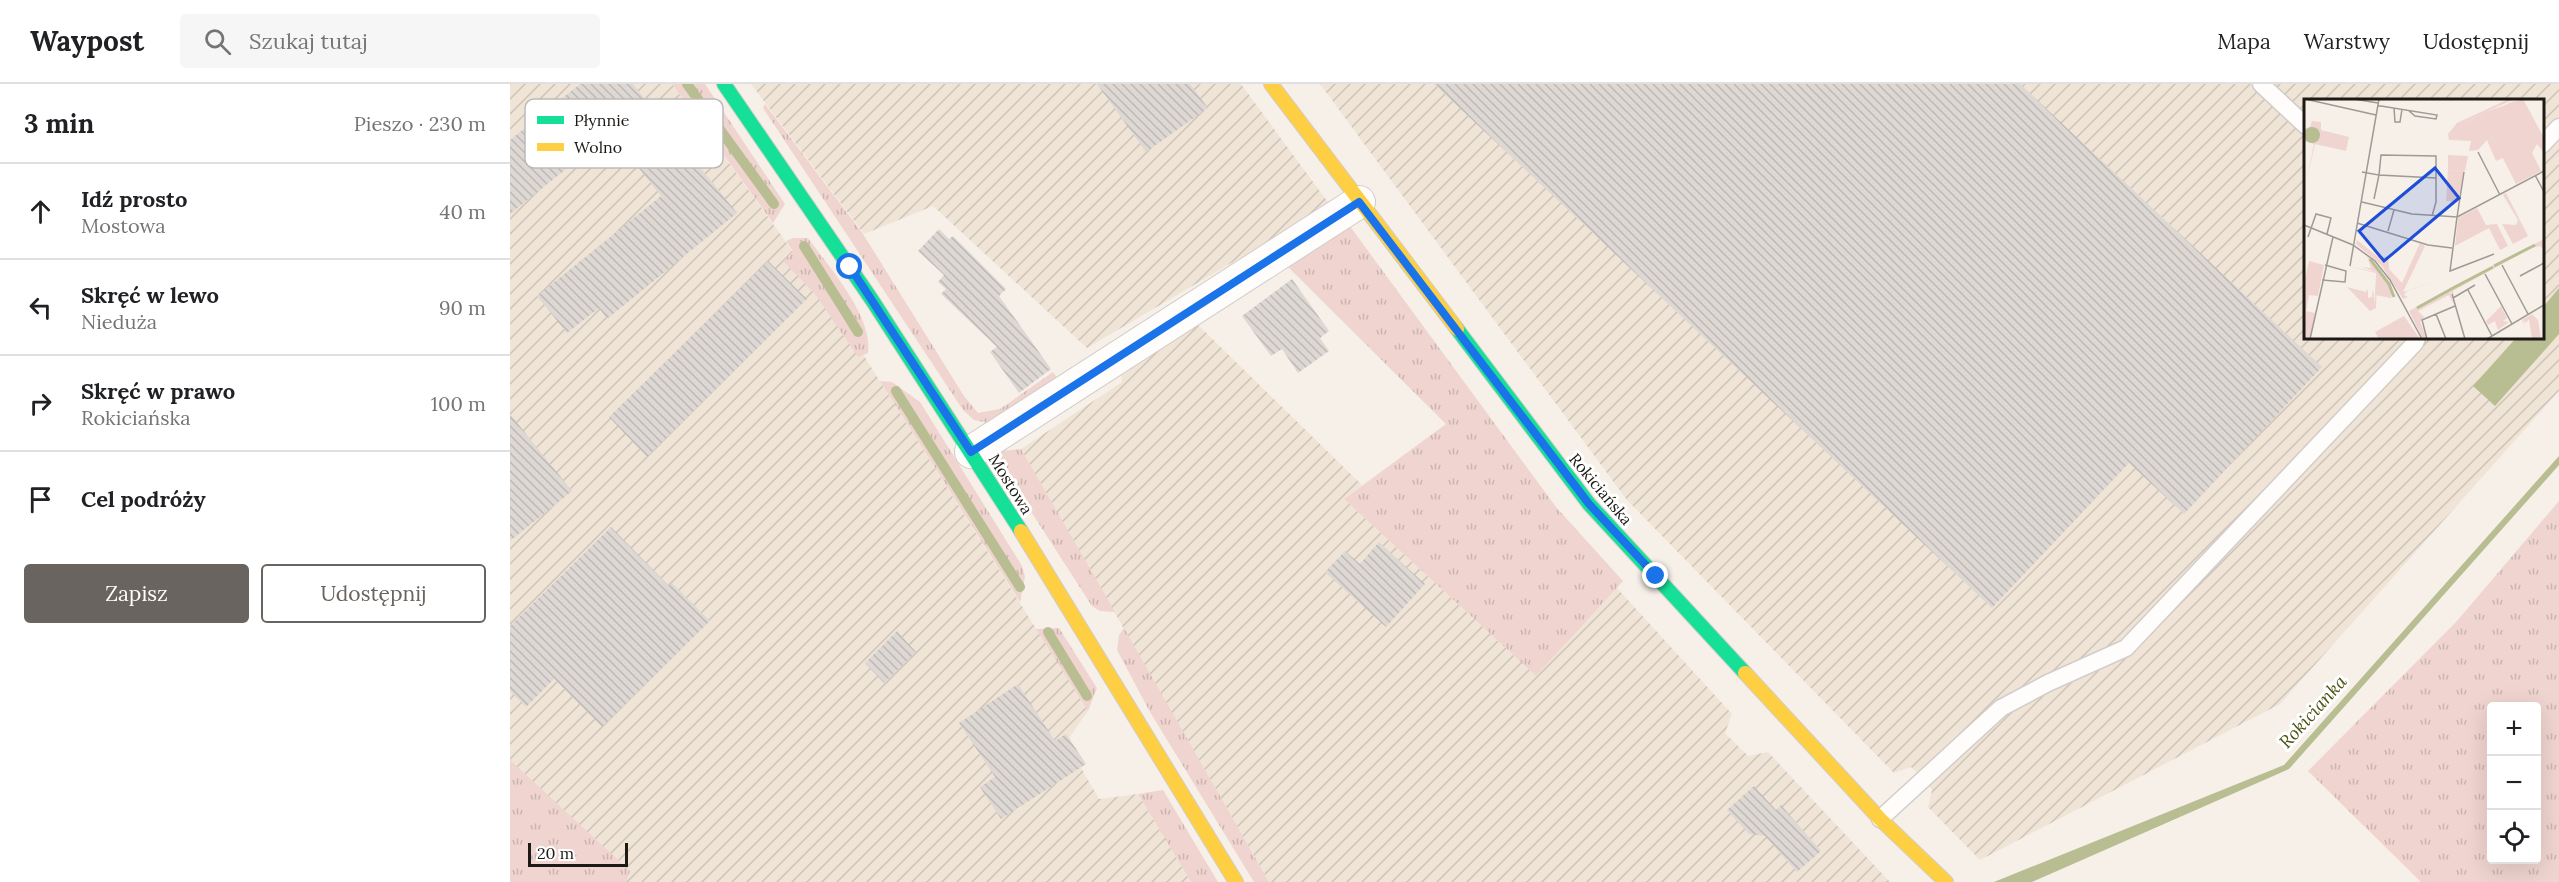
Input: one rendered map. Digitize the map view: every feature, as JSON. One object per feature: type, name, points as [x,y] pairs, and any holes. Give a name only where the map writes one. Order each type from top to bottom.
[{"type":"street","name":"Mostowa","points":[[724,84],[801,194],[971,452],[1056,585],[1236,882]]},
{"type":"street","name":"Rokiciańska","points":[[1271,84],[1589,504],[1880,819],[1946,882]]},
{"type":"street","points":[[971,452],[1359,202]]},
{"type":"lane","points":[[2261,84],[2304,124]]},
{"type":"lane","points":[[2544,143],[2559,127]]},
{"type":"lane","points":[[1880,819],[2001,708],[2048,683],[2126,648],[2417,339]]},
{"type":"shaded area","points":[[510,84],[672,84],[683,99],[525,99],[525,168],[723,168],[723,155],[835,310],[1088,711],[1069,738],[1086,764],[1081,768],[1099,799],[1138,794],[1191,882],[510,882]]},
{"type":"shaded area","points":[[751,84],[1241,84],[1330,205],[1087,348],[933,206],[864,234]]},
{"type":"shaded area","points":[[1320,84],[2559,84],[2559,391],[2280,704],[1980,860],[1928,807],[1932,790],[1923,778],[1911,767],[1894,773],[1627,500]]},
{"type":"shaded area","points":[[2559,288],[2559,334],[2495,406],[2473,386],[2515,339],[2544,339],[2544,306]]},
{"type":"shaded area","points":[[1195,322],[1362,485],[1344,499],[1536,676],[1616,587],[1732,714],[1725,733],[1748,756],[1768,752],[1890,882],[1269,882],[1021,449],[1122,382],[1121,372]]},
{"type":"shaded area","points":[[2559,456],[2559,465],[2289,769],[2032,882],[1994,882],[2284,765]]},
{"type":"green space","points":[[672,84],[705,84],[715,99],[683,99]]},
{"type":"green space","points":[[765,104],[863,234],[964,396],[978,413],[1000,409],[1053,372],[1060,382],[993,424],[974,420],[963,410],[763,108]]},
{"type":"green space","points":[[723,111],[785,204],[773,223],[723,154]]},
{"type":"green space","points":[[1349,225],[1556,507],[1623,581],[1536,676],[1344,499],[1446,424],[1285,264]]},
{"type":"green space","points":[[793,238],[808,238],[848,292],[864,324],[868,339],[868,353],[858,357],[815,294],[783,261],[793,251],[786,241]]},
{"type":"green space","points":[[880,381],[892,382],[920,402],[1022,566],[1025,577],[1020,602]]},
{"type":"green space","points":[[1021,449],[1115,612],[1100,611],[1092,606],[999,462],[1001,451]]},
{"type":"green space","points":[[2559,501],[2559,882],[2421,882],[2308,771],[2457,621]]},
{"type":"green space","points":[[1059,628],[1097,688],[1088,711],[1036,629]]},
{"type":"green space","points":[[1124,628],[1269,882],[1254,882],[1150,712],[1117,650],[1119,635]]},
{"type":"green space","points":[[510,760],[630,871],[626,882],[510,882]]},
{"type":"green space","points":[[1163,790],[1218,882],[1191,882],[1138,794]]},
{"type":"building","points":[[580,84],[633,84],[645,99],[561,99]]},
{"type":"building","points":[[1097,84],[1190,84],[1208,108],[1146,152]]},
{"type":"building","points":[[1434,84],[2020,84],[2322,367],[2184,514],[2129,463],[1992,608]]},
{"type":"building","points":[[525,128],[525,168],[567,168],[510,214],[510,140]]},
{"type":"building","points":[[639,168],[701,168],[737,213],[607,319],[599,308],[567,333],[537,296],[661,196]]},
{"type":"building","points":[[939,229],[949,239],[953,236],[1006,289],[999,296],[1051,369],[1019,393],[990,352],[997,347],[941,294],[946,289],[938,282],[944,275],[918,251]]},
{"type":"building","points":[[768,261],[807,299],[647,457],[609,417]]},
{"type":"building","points":[[1292,279],[1329,331],[1320,338],[1329,351],[1298,373],[1282,349],[1271,356],[1242,316]]},
{"type":"building","points":[[510,414],[572,491],[510,541]]},
{"type":"building","points":[[611,527],[669,586],[672,583],[710,621],[602,727],[554,679],[526,707],[510,691],[510,626]]},
{"type":"building","points":[[1379,542],[1425,584],[1386,627],[1325,572],[1345,551],[1360,564]]},
{"type":"building","points":[[897,631],[916,652],[884,683],[865,663]]},
{"type":"building","points":[[1018,684],[1055,741],[1066,734],[1086,764],[1001,819],[980,787],[995,777],[959,723]]},
{"type":"building","points":[[1754,786],[1776,810],[1781,805],[1821,851],[1797,872],[1765,836],[1749,834],[1727,810]]},
{"type":"waterway","points":[[687,84],[698,99]]},
{"type":"waterway","points":[[723,134],[774,204]]},
{"type":"waterway","points":[[804,246],[858,332]]},
{"type":"waterway","points":[[896,391],[1020,587]]},
{"type":"waterway","points":[[1048,632],[1087,696]]},
{"type":"traffic: fast","points":[[724,84],[872,300],[1021,531]]},
{"type":"traffic: fast","points":[[1457,329],[1589,504],[1745,673]]},
{"type":"traffic: slow","points":[[1271,84],[1457,329]]},
{"type":"traffic: slow","points":[[1021,531],[1236,882]]},
{"type":"traffic: slow","points":[[1745,673],[1880,819],[1946,882]]},
{"type":"route","points":[[850,267],[971,452],[1359,202],[1589,504],[1656,576]]},
{"type":"water label","name":"Rokicianka","points":[[2313,712]]}]
